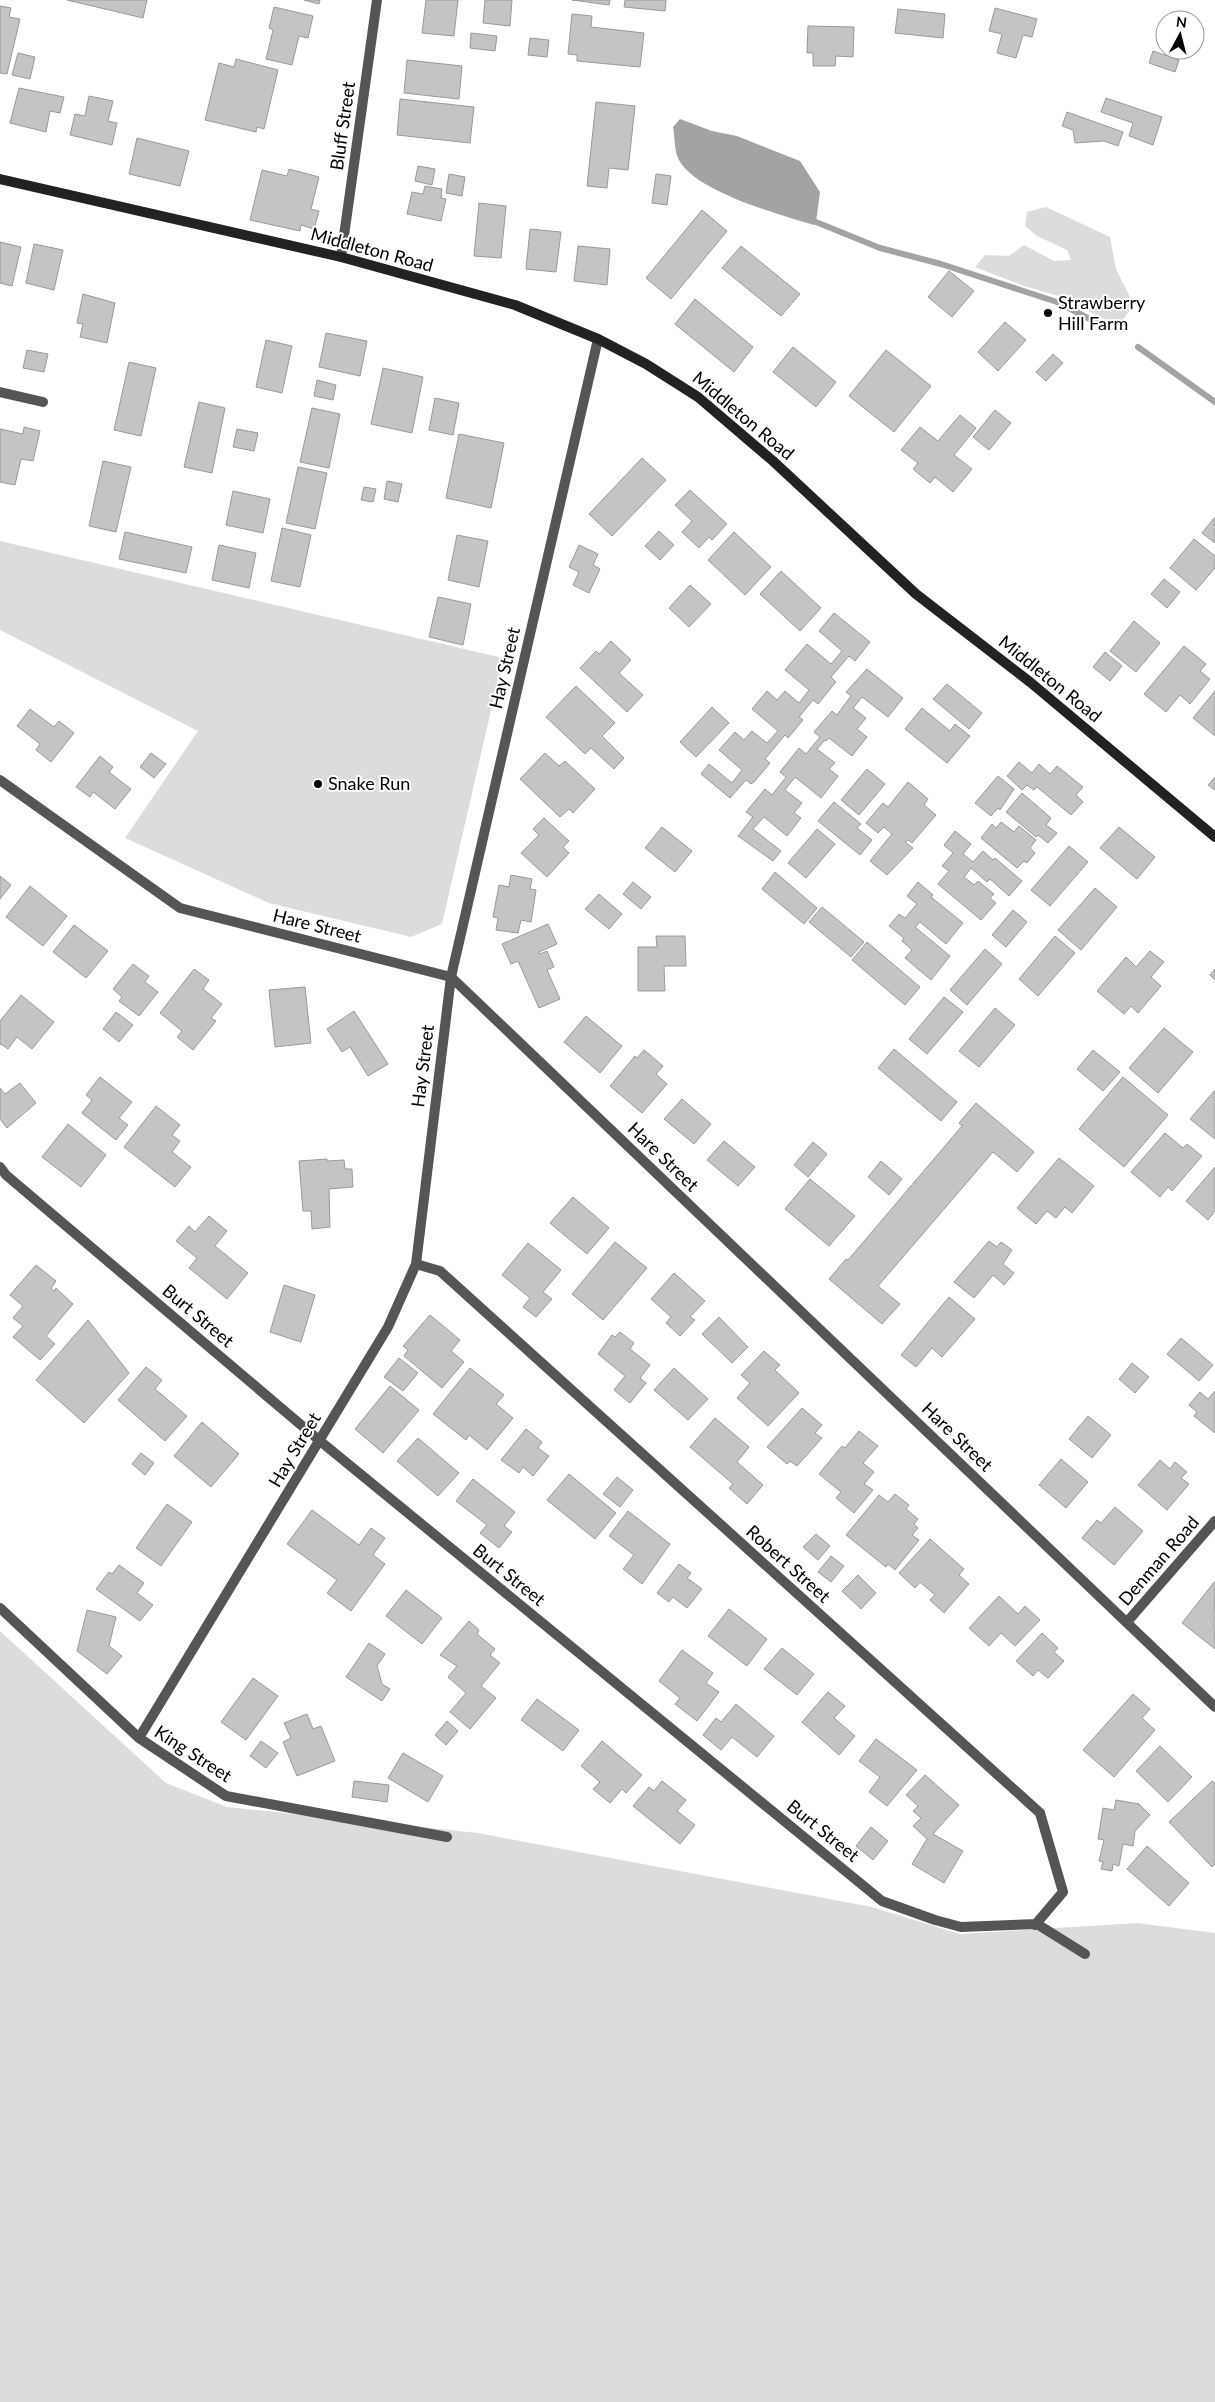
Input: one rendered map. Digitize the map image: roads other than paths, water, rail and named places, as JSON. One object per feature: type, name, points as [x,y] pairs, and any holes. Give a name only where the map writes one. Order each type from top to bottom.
[{"type":"main road","name":"Middleton Road","points":[[0,179],[341,257],[515,305],[598,339],[646,364],[698,397],[772,461],[916,594],[1030,682],[1215,837]]},
{"type":"street","name":"Bluff Street","points":[[341,257],[377,0]]},
{"type":"street","name":"Hay Street","points":[[139,1738],[388,1326],[416,1264],[450,977],[598,339]]},
{"type":"street","points":[[0,392],[43,402]]},
{"type":"street","name":"Hare Street","points":[[0,780],[180,908],[450,977],[1215,1707]]},
{"type":"street","name":"Burt Street","points":[[0,1167],[6,1175],[320,1441],[882,1901],[960,1927],[1035,1924]]},
{"type":"street","name":"Robert Street","points":[[416,1264],[440,1271],[1040,1813],[1063,1892],[1035,1924]]},
{"type":"street","name":"Denman Road","points":[[1127,1622],[1215,1521]]},
{"type":"street","name":"King Street","points":[[0,1608],[139,1738],[226,1796],[447,1837]]},
{"type":"street","points":[[1035,1924],[1085,1954]]},
{"type":"waterway","points":[[816,222],[880,248],[941,264],[1057,302],[1109,329]]},
{"type":"waterway","points":[[1138,347],[1215,402]]},
{"type":"place","name":"Strawberry Hill Farm","points":[[1048,313]]},
{"type":"place","name":"Snake Run","points":[[318,784]]}]
